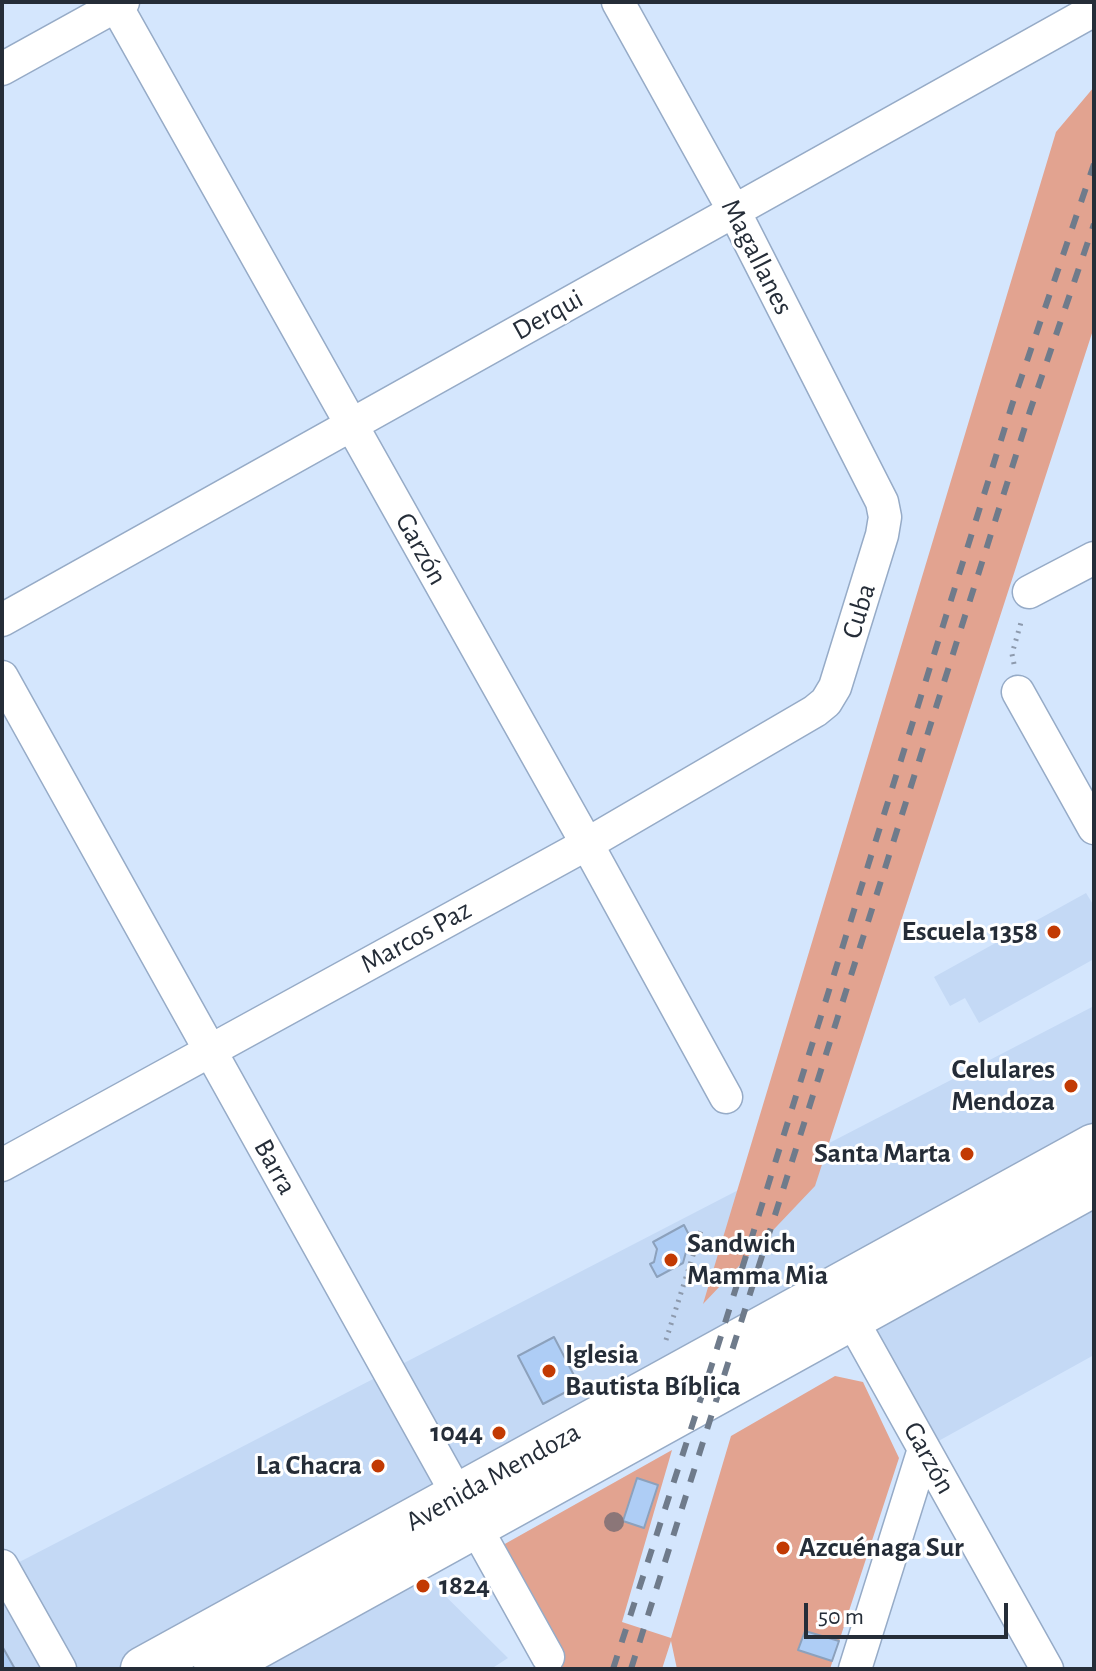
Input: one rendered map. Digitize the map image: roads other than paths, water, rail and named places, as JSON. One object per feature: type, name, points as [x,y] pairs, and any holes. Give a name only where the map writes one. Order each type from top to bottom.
[{"type":"main road","name":"Avenida Mendoza","points":[[143,1669],[467,1511],[843,1303],[1094,1146]]},
{"type":"main road","name":"Avenida Mendoza","points":[[216,1669],[467,1511],[651,1390],[1094,1184]]},
{"type":"street","name":"Magallanes","points":[[618,2],[734,211],[882,502],[885,517]]},
{"type":"street","points":[[2,69],[118,3]]},
{"type":"street","name":"Garzón","points":[[118,3],[726,1097]]},
{"type":"street","name":"Derqui","points":[[2,620],[1094,10]]},
{"type":"street","name":"Cuba","points":[[826,702],[835,687],[885,517]]},
{"type":"street","points":[[1029,592],[1094,558]]},
{"type":"street","name":"Barra","points":[[2,677],[548,1657]]},
{"type":"street","points":[[1018,692],[1094,828]]},
{"type":"street","name":"Marcos Paz","points":[[2,1165],[587,844],[826,702]]},
{"type":"street","name":"Garzón","points":[[843,1303],[1047,1669]]},
{"type":"street","points":[[855,1669],[924,1449]]},
{"type":"street","points":[[2,1566],[60,1669]]},
{"type":"railway","points":[[613,1669],[715,1355],[1012,405],[1094,164]]},
{"type":"railway","points":[[631,1669],[1030,411],[1094,224]]},
{"type":"place","name":"Escuela 1358","points":[[1054,932]]},
{"type":"place","name":"Celulares Mendoza","points":[[1071,1086]]},
{"type":"place","name":"Santa Marta","points":[[967,1154]]},
{"type":"place","name":"Sandwich Mamma Mia","points":[[671,1260]]},
{"type":"place","name":"Iglesia Bautista Bíblica","points":[[549,1371]]},
{"type":"place","name":"1044","points":[[499,1433]]},
{"type":"place","name":"La Chacra","points":[[378,1466]]},
{"type":"place","name":"Azcuénaga Sur","points":[[783,1548]]},
{"type":"place","name":"1824","points":[[423,1586]]}]
